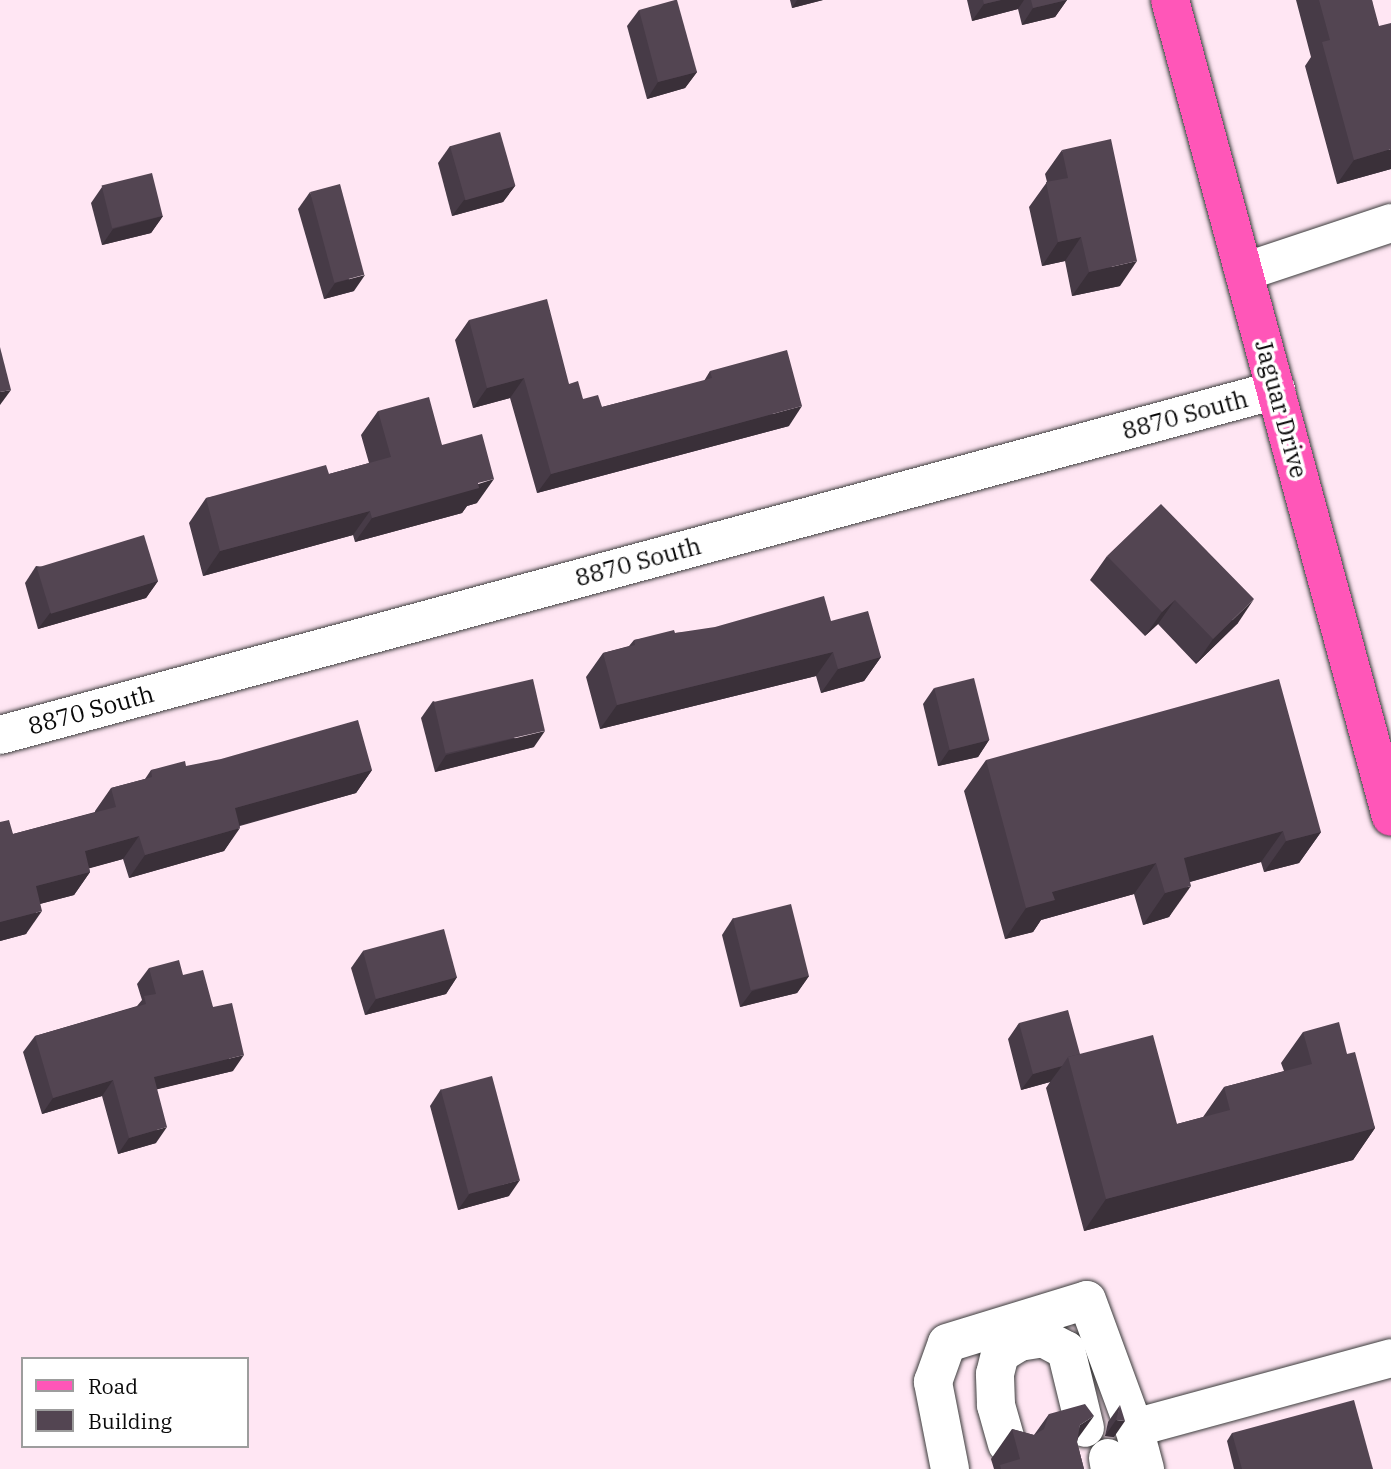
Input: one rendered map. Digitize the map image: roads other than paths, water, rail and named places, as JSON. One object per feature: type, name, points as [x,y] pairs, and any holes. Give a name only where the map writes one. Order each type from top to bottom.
[{"type":"main road","name":"Jaguar Drive","points":[[1170,0],[1391,817]]},
{"type":"street","points":[[1244,272],[1391,223]]},
{"type":"street","name":"8870 South","points":[[0,734],[1276,390]]},
{"type":"street","points":[[950,1469],[933,1382],[947,1343],[1087,1300],[1094,1446]]},
{"type":"street","points":[[1007,1444],[996,1405],[995,1374],[1000,1354],[1019,1342],[1043,1338],[1066,1350],[1094,1446],[1145,1469]]},
{"type":"street","points":[[1094,1446],[1391,1357]]}]
